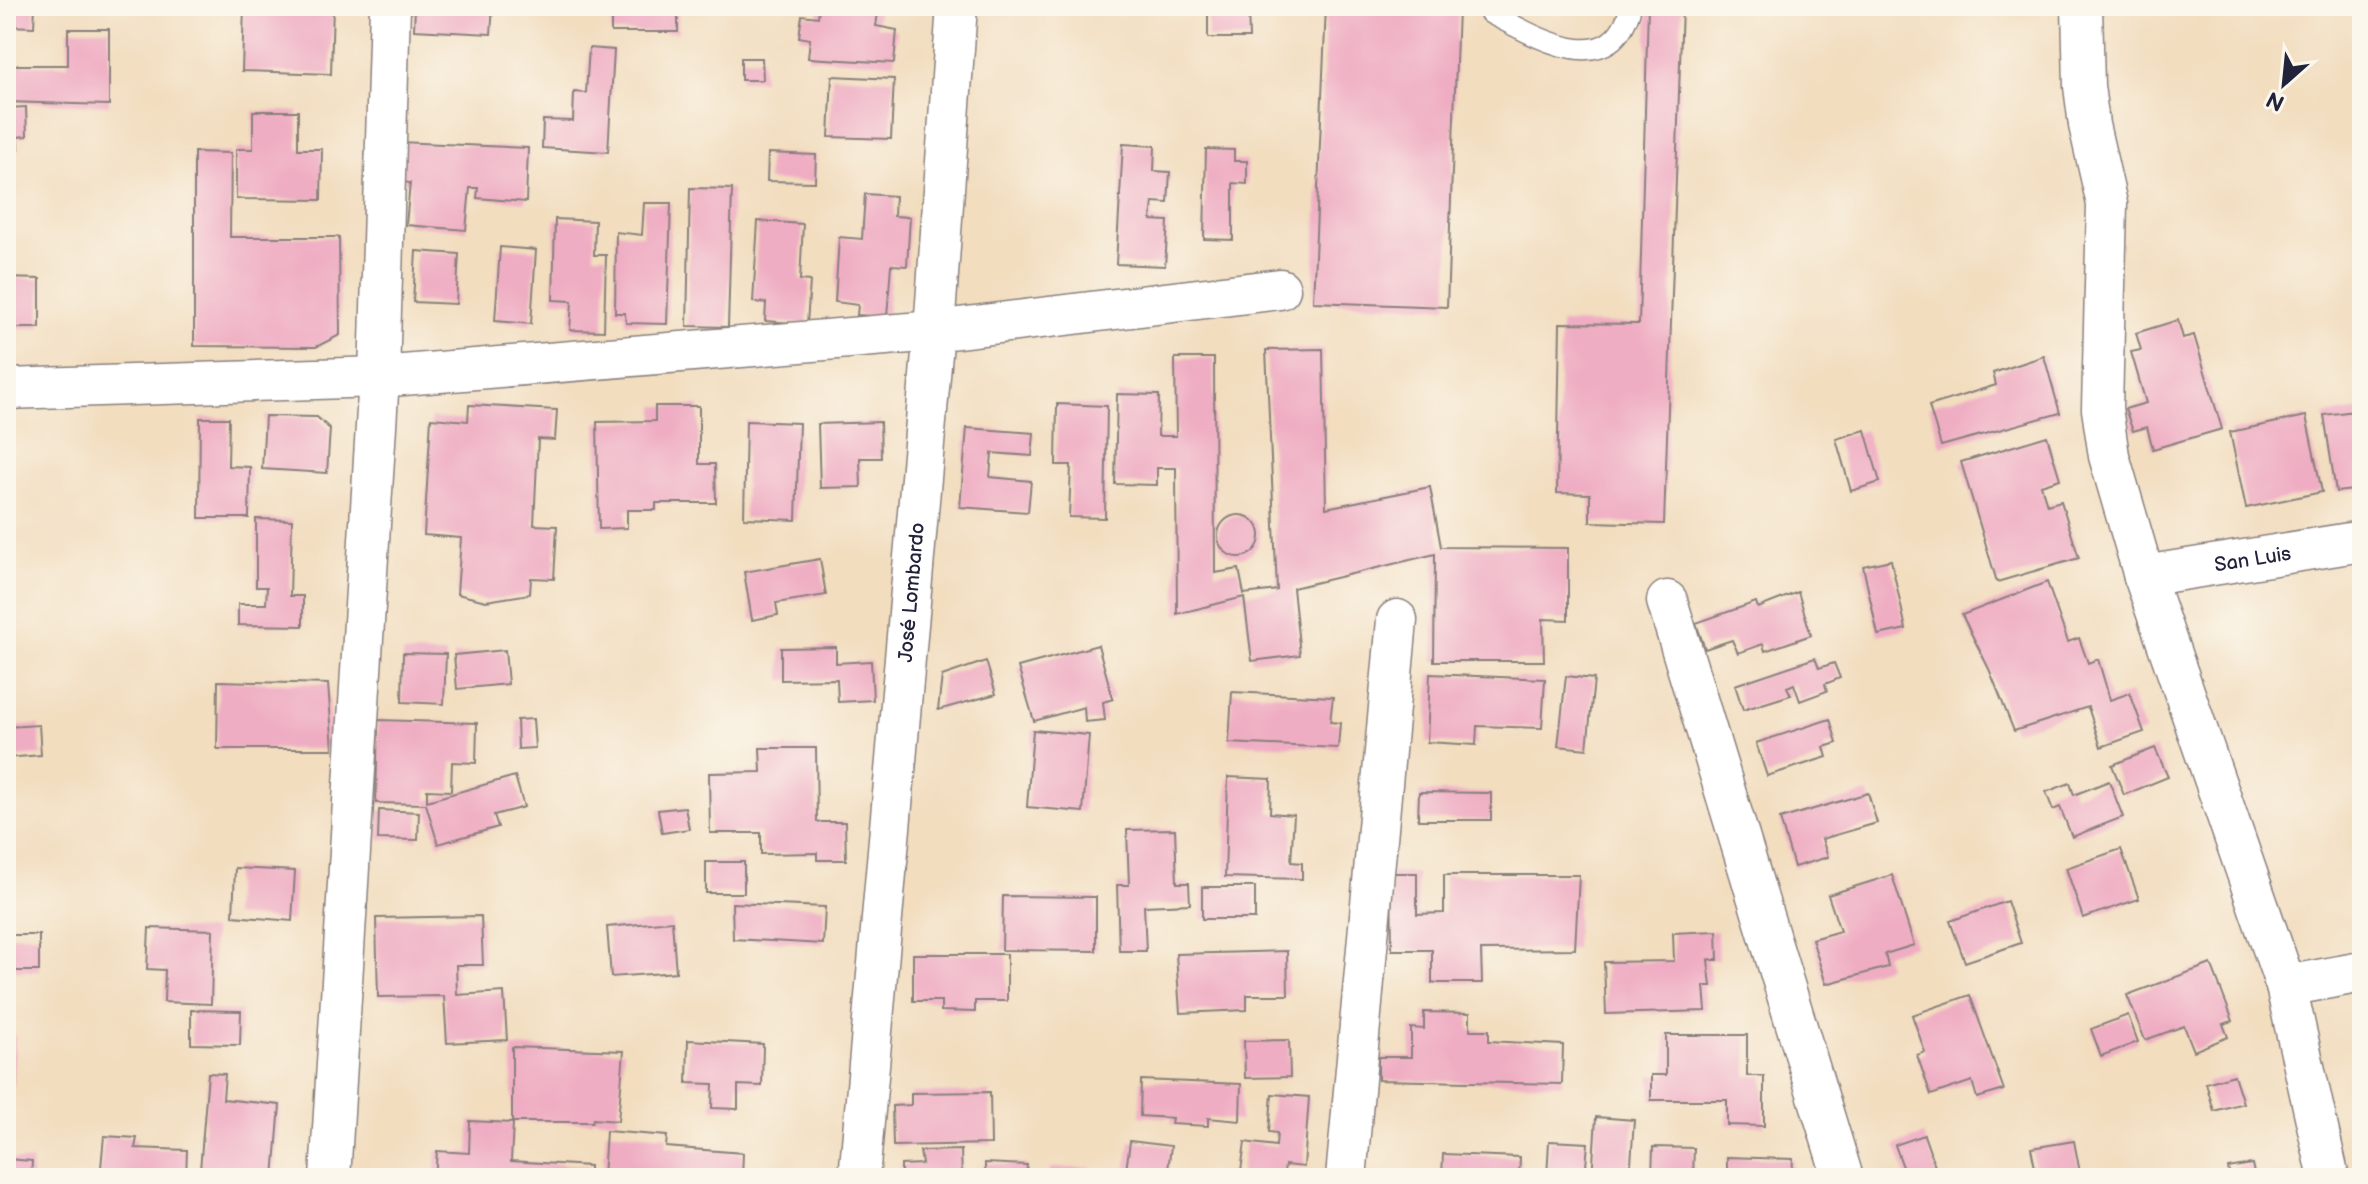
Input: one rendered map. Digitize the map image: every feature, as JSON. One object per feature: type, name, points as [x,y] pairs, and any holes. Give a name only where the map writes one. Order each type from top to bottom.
[{"type":"street","points":[[330,1178],[379,377],[390,6]]},
{"type":"street","name":"José Lombardo","points":[[859,1178],[934,331],[957,6]]},
{"type":"street","points":[[2082,6],[2084,86],[2089,125],[2107,204],[2102,409],[2109,456],[2144,576],[2286,986],[2329,1178]]},
{"type":"street","points":[[6,389],[379,377],[934,331],[1280,289]]},
{"type":"street","name":"San Luis","points":[[2144,576],[2362,541]]},
{"type":"street","points":[[1667,601],[1843,1178]]},
{"type":"street","points":[[1346,1178],[1397,620]]},
{"type":"street","points":[[2286,986],[2362,972]]},
{"type":"lane","points":[[1490,13],[1556,46],[1584,50],[1605,46],[1627,21],[1631,6]]},
{"type":"building","points":[[6,6],[35,6],[34,27],[6,26]]},
{"type":"building","points":[[244,6],[333,6],[331,74],[242,71]]},
{"type":"building","points":[[415,6],[493,6],[491,34],[414,30]]},
{"type":"building","points":[[611,6],[678,6],[678,32],[611,32]]},
{"type":"building","points":[[819,6],[879,6],[876,26],[897,30],[894,63],[808,58],[810,39],[799,37],[802,15],[818,17]]},
{"type":"building","points":[[1208,6],[1248,6],[1249,38],[1208,38]]},
{"type":"building","points":[[1326,6],[1458,9],[1447,307],[1313,302]]},
{"type":"building","points":[[1648,6],[1682,6],[1664,524],[1590,522],[1590,494],[1557,493],[1560,323],[1639,324]]},
{"type":"building","points":[[68,29],[109,29],[109,105],[6,102],[6,65],[68,65]]},
{"type":"building","points":[[589,48],[614,50],[608,152],[542,148],[543,120],[573,121],[574,92],[586,93]]},
{"type":"building","points":[[741,58],[762,58],[763,80],[741,80]]},
{"type":"building","points":[[832,76],[894,79],[891,139],[829,137]]},
{"type":"building","points":[[26,107],[27,136],[17,137],[18,149],[6,150],[6,108]]},
{"type":"building","points":[[253,111],[298,111],[298,149],[322,149],[321,200],[236,199],[236,149],[253,149]]},
{"type":"building","points":[[399,142],[528,148],[526,202],[477,198],[478,188],[470,188],[466,230],[406,225],[410,183],[397,181]]},
{"type":"building","points":[[1123,144],[1155,146],[1154,171],[1170,172],[1168,203],[1153,202],[1151,220],[1168,221],[1165,266],[1116,264]]},
{"type":"building","points":[[1206,149],[1234,150],[1234,161],[1247,161],[1247,184],[1233,183],[1233,240],[1204,239]]},
{"type":"building","points":[[194,152],[231,153],[230,237],[339,237],[340,335],[316,347],[194,346]]},
{"type":"building","points":[[768,153],[816,155],[815,182],[767,181]]},
{"type":"building","points":[[690,188],[732,189],[728,327],[687,326]]},
{"type":"building","points":[[865,194],[895,196],[894,216],[910,217],[907,266],[891,265],[887,317],[857,315],[858,305],[835,302],[839,237],[862,239]]},
{"type":"building","points":[[644,203],[671,203],[667,324],[626,323],[625,313],[615,313],[616,232],[642,235]]},
{"type":"building","points":[[555,219],[595,221],[594,255],[606,255],[604,331],[570,330],[572,301],[553,300]]},
{"type":"building","points":[[758,221],[803,224],[800,280],[810,281],[807,324],[765,321],[766,303],[753,302]]},
{"type":"building","points":[[500,247],[536,250],[531,324],[495,321]]},
{"type":"building","points":[[416,251],[459,254],[456,304],[413,302]]},
{"type":"building","points":[[6,278],[40,279],[40,328],[6,328]]},
{"type":"building","points":[[2178,320],[2183,338],[2194,335],[2222,429],[2153,449],[2147,427],[2133,431],[2125,409],[2146,403],[2131,352],[2141,350],[2136,333]]},
{"type":"building","points":[[1323,349],[1326,508],[1430,487],[1441,547],[1568,548],[1568,620],[1543,619],[1544,661],[1434,661],[1435,554],[1293,588],[1300,655],[1252,661],[1244,597],[1177,614],[1176,468],[1157,468],[1157,485],[1115,484],[1117,394],[1159,395],[1158,436],[1176,436],[1175,358],[1214,358],[1215,573],[1239,569],[1244,594],[1277,590],[1266,350]]},
{"type":"building","points":[[2044,356],[2060,413],[1941,446],[1929,406],[1996,385],[1993,373]]},
{"type":"building","points":[[1057,404],[1107,406],[1105,518],[1069,517],[1071,465],[1056,465]]},
{"type":"building","points":[[469,405],[557,410],[555,440],[538,439],[534,525],[557,526],[554,579],[531,578],[530,594],[486,601],[457,594],[461,538],[424,535],[431,418],[468,421]]},
{"type":"building","points":[[655,406],[699,406],[699,464],[715,464],[716,503],[656,503],[656,510],[627,510],[627,528],[599,529],[597,422],[655,421]]},
{"type":"building","points":[[2362,410],[2362,489],[2336,492],[2324,415]]},
{"type":"building","points":[[265,416],[317,417],[330,429],[327,473],[262,469]]},
{"type":"building","points":[[2306,416],[2322,492],[2246,508],[2230,432]]},
{"type":"building","points":[[200,418],[229,418],[228,466],[250,467],[249,518],[199,518]]},
{"type":"building","points":[[746,421],[799,423],[796,520],[744,518]]},
{"type":"building","points":[[880,422],[881,458],[860,458],[861,487],[820,488],[818,424]]},
{"type":"building","points":[[967,428],[1034,433],[1032,456],[992,453],[990,477],[1031,481],[1028,512],[960,507]]},
{"type":"building","points":[[1865,430],[1880,482],[1851,491],[1836,439]]},
{"type":"building","points":[[2047,436],[2060,479],[2041,485],[2047,505],[2061,501],[2079,558],[1997,582],[1961,462]]},
{"type":"building","points":[[1239,515],[1254,521],[1260,536],[1254,551],[1239,557],[1224,551],[1218,536],[1224,521]]},
{"type":"building","points":[[256,519],[292,520],[290,596],[303,596],[303,626],[238,625],[238,604],[266,604],[267,587],[256,587]]},
{"type":"building","points":[[820,559],[826,595],[776,603],[778,615],[752,620],[744,572]]},
{"type":"building","points":[[1891,560],[1906,629],[1878,635],[1863,566]]},
{"type":"building","points":[[2047,582],[2068,642],[2079,638],[2088,663],[2098,659],[2110,700],[2130,693],[2144,732],[2101,747],[2088,707],[2014,731],[1989,669],[1962,615]]},
{"type":"building","points":[[1798,592],[1811,635],[1765,651],[1763,644],[1738,653],[1732,640],[1705,649],[1696,623],[1756,602],[1758,608]]},
{"type":"building","points":[[1098,645],[1113,699],[1103,702],[1105,720],[1085,722],[1084,707],[1034,721],[1018,667]]},
{"type":"building","points":[[836,647],[836,663],[871,661],[873,700],[838,702],[837,679],[781,680],[781,648]]},
{"type":"building","points":[[505,650],[508,684],[457,689],[454,655]]},
{"type":"building","points":[[403,653],[446,654],[444,704],[402,702]]},
{"type":"building","points":[[1815,658],[1819,668],[1834,663],[1840,678],[1825,684],[1827,691],[1800,701],[1794,684],[1787,687],[1791,695],[1743,710],[1735,685]]},
{"type":"building","points":[[986,661],[996,694],[938,710],[942,676]]},
{"type":"building","points":[[1430,674],[1545,679],[1542,728],[1477,726],[1476,745],[1427,742]]},
{"type":"building","points":[[1566,676],[1594,679],[1587,749],[1558,746]]},
{"type":"building","points":[[218,681],[328,684],[333,749],[217,749]]},
{"type":"building","points":[[1232,692],[1333,697],[1330,722],[1340,723],[1338,748],[1229,743]]},
{"type":"building","points":[[533,719],[535,748],[518,749],[517,720]]},
{"type":"building","points":[[1830,719],[1837,743],[1824,747],[1827,757],[1767,776],[1756,743]]},
{"type":"building","points":[[378,720],[477,723],[476,763],[452,762],[451,791],[427,790],[427,801],[515,776],[524,807],[494,815],[498,827],[438,844],[426,804],[376,803]]},
{"type":"building","points":[[39,725],[41,755],[6,758],[6,727]]},
{"type":"building","points":[[1033,730],[1089,735],[1083,812],[1027,807]]},
{"type":"building","points":[[760,748],[816,748],[817,822],[845,822],[846,860],[817,860],[817,853],[761,854],[761,833],[710,833],[709,773],[761,772]]},
{"type":"building","points":[[2155,748],[2168,777],[2124,795],[2112,765]]},
{"type":"building","points":[[1228,777],[1271,779],[1270,813],[1294,815],[1291,862],[1302,863],[1302,879],[1225,877]]},
{"type":"building","points":[[2109,781],[2123,817],[2072,837],[2060,807],[2053,810],[2046,792],[2070,783],[2074,795]]},
{"type":"building","points":[[1419,792],[1491,793],[1491,820],[1418,820]]},
{"type":"building","points":[[1868,793],[1877,823],[1822,839],[1828,857],[1794,867],[1780,819]]},
{"type":"building","points":[[685,807],[689,829],[662,833],[658,810]]},
{"type":"building","points":[[379,810],[419,812],[418,840],[378,839]]},
{"type":"building","points":[[1175,829],[1177,883],[1189,883],[1190,904],[1144,906],[1146,951],[1119,951],[1117,885],[1129,885],[1127,830]]},
{"type":"building","points":[[2121,849],[2139,899],[2083,918],[2066,868]]},
{"type":"building","points":[[706,862],[744,862],[744,893],[706,893]]},
{"type":"building","points":[[235,868],[295,871],[292,921],[233,916]]},
{"type":"building","points":[[1391,873],[1417,873],[1417,914],[1444,913],[1444,875],[1579,875],[1575,949],[1481,950],[1482,983],[1432,983],[1432,950],[1392,950]]},
{"type":"building","points":[[1892,875],[1914,945],[1885,954],[1888,967],[1826,984],[1812,939],[1840,931],[1828,895]]},
{"type":"building","points":[[1202,887],[1255,887],[1255,919],[1202,919]]},
{"type":"building","points":[[1003,896],[1096,897],[1096,951],[1002,950]]},
{"type":"building","points":[[2007,901],[2021,943],[1965,962],[1950,921]]},
{"type":"building","points":[[732,903],[825,907],[823,944],[733,939]]},
{"type":"building","points":[[481,916],[483,965],[456,965],[457,995],[504,992],[507,1040],[447,1043],[444,996],[378,997],[376,918]]},
{"type":"building","points":[[672,921],[676,972],[611,977],[607,927]]},
{"type":"building","points":[[149,928],[213,930],[211,1004],[164,1002],[165,970],[147,969]]},
{"type":"building","points":[[1717,931],[1718,960],[1708,960],[1711,986],[1704,986],[1706,1011],[1606,1014],[1604,962],[1674,961],[1673,933]]},
{"type":"building","points":[[6,935],[39,935],[39,971],[6,971]]},
{"type":"building","points":[[1287,951],[1288,995],[1247,995],[1247,1010],[1180,1013],[1176,954]]},
{"type":"building","points":[[913,954],[1007,954],[1007,1001],[975,1001],[975,1012],[941,1011],[941,1001],[913,1001]]},
{"type":"building","points":[[2211,964],[2233,1021],[2223,1024],[2228,1037],[2194,1051],[2184,1026],[2145,1040],[2127,995]]},
{"type":"building","points":[[1970,995],[2004,1090],[1977,1098],[1972,1081],[1931,1095],[1917,1055],[1925,1052],[1912,1015]]},
{"type":"building","points":[[191,1010],[241,1011],[240,1045],[191,1044]]},
{"type":"building","points":[[1424,1012],[1470,1013],[1470,1030],[1489,1030],[1489,1041],[1563,1045],[1562,1084],[1378,1080],[1378,1057],[1411,1057],[1411,1028],[1424,1029]]},
{"type":"building","points":[[2128,1015],[2138,1042],[2101,1056],[2091,1029]]},
{"type":"building","points":[[6,1035],[15,1035],[14,1086],[6,1086]]},
{"type":"building","points":[[1666,1035],[1747,1035],[1747,1076],[1764,1076],[1764,1126],[1727,1125],[1727,1100],[1651,1100],[1651,1075],[1666,1075]]},
{"type":"building","points":[[688,1040],[763,1044],[762,1086],[738,1085],[738,1109],[712,1108],[713,1084],[687,1083]]},
{"type":"building","points":[[1289,1040],[1290,1077],[1245,1078],[1244,1041]]},
{"type":"building","points":[[512,1047],[624,1051],[618,1121],[512,1122]]},
{"type":"building","points":[[208,1073],[225,1074],[223,1099],[280,1105],[274,1177],[200,1170]]},
{"type":"building","points":[[2234,1075],[2243,1103],[2214,1111],[2206,1083]]},
{"type":"building","points":[[1141,1080],[1241,1084],[1240,1121],[1208,1118],[1208,1126],[1171,1124],[1172,1118],[1140,1116]]},
{"type":"building","points":[[990,1092],[991,1144],[893,1146],[892,1106],[911,1105],[911,1093]]},
{"type":"building","points":[[1272,1094],[1309,1097],[1304,1167],[1285,1165],[1283,1178],[1240,1178],[1245,1142],[1276,1146],[1277,1133],[1269,1132]]},
{"type":"building","points":[[1596,1117],[1634,1120],[1630,1178],[1592,1178]]},
{"type":"building","points":[[470,1121],[513,1123],[511,1161],[589,1166],[589,1178],[435,1178],[437,1151],[469,1153]]},
{"type":"building","points":[[606,1131],[667,1136],[666,1147],[743,1153],[742,1178],[603,1178]]},
{"type":"building","points":[[1924,1135],[1939,1178],[1907,1178],[1895,1145]]},
{"type":"building","points":[[104,1136],[137,1138],[135,1148],[187,1150],[186,1178],[131,1175],[130,1178],[100,1178]]},
{"type":"building","points":[[1130,1141],[1171,1146],[1167,1178],[1125,1178]]},
{"type":"building","points":[[1549,1141],[1588,1143],[1585,1178],[1547,1178]]},
{"type":"building","points":[[2074,1141],[2081,1178],[2037,1178],[2031,1148]]},
{"type":"building","points":[[1653,1147],[1694,1148],[1693,1178],[1652,1178]]},
{"type":"building","points":[[961,1150],[962,1178],[901,1178],[901,1165],[922,1164],[920,1151]]},
{"type":"building","points":[[1443,1154],[1520,1157],[1519,1178],[1442,1178]]},
{"type":"building","points":[[1727,1157],[1793,1159],[1792,1178],[1727,1178]]},
{"type":"building","points":[[6,1159],[32,1161],[31,1178],[6,1178]]},
{"type":"building","points":[[985,1163],[1027,1165],[1026,1178],[985,1178]]},
{"type":"building","points":[[2252,1164],[2255,1178],[2230,1178],[2228,1168]]},
{"type":"building","points":[[1050,1168],[1091,1168],[1091,1178],[1050,1178]]}]
